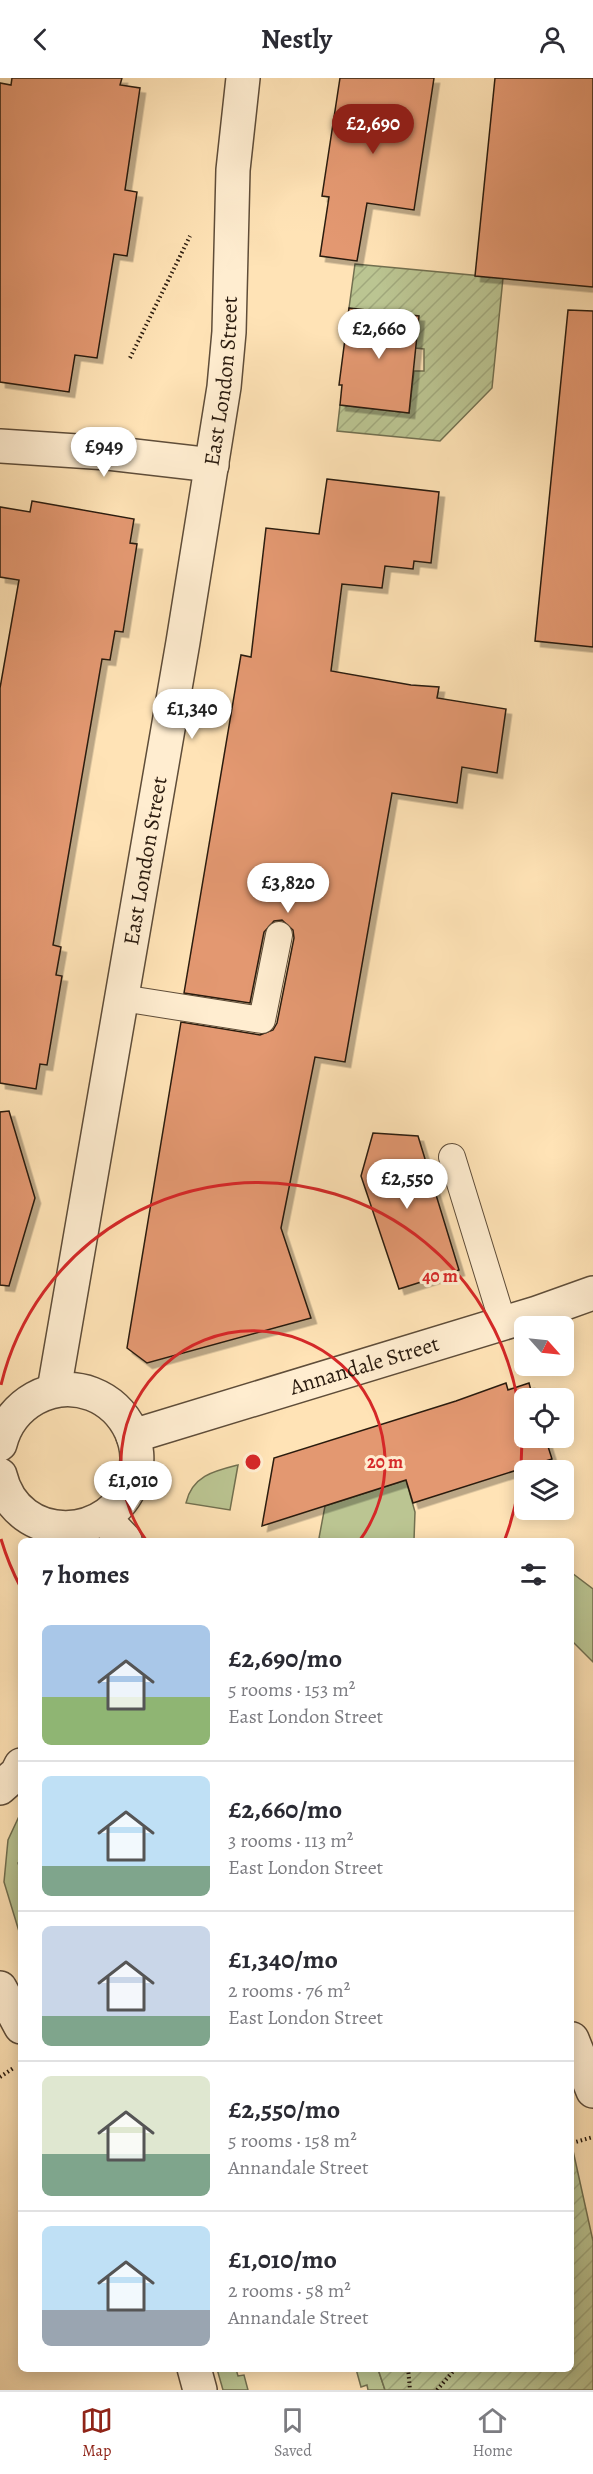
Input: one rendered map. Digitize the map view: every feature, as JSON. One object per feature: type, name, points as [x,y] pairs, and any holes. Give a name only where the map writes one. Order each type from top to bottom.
[{"type":"street","name":"East London Street","points":[[54,1390],[212,465],[229,332],[232,171],[243,78]]},
{"type":"street","points":[[0,446],[108,453],[212,465]]},
{"type":"street","name":"Annandale Street","points":[[133,1436],[503,1323],[593,1293]]},
{"type":"street","points":[[0,1444],[13,1416],[31,1399],[54,1390],[70,1389],[99,1397],[116,1409],[133,1436],[136,1449],[136,1470],[119,1506],[115,1529],[82,1526],[37,1531],[12,1500],[0,1475]]},
{"type":"street","points":[[0,1788],[18,1773]]},
{"type":"street","points":[[0,1988],[18,2021]]},
{"type":"street","points":[[574,2044],[593,2091]]},
{"type":"street","points":[[195,2372],[200,2390]]},
{"type":"lane","points":[[122,998],[262,1020],[279,935]]},
{"type":"lane","points":[[452,1157],[503,1323]]},
{"type":"path","points":[[130,358],[192,231]]},
{"type":"path","points":[[0,2076],[18,2065]]},
{"type":"path","points":[[574,2142],[593,2137]]},
{"type":"path","points":[[408,2372],[410,2390]]},
{"type":"path","points":[[437,2390],[453,2372]]},
{"type":"green space","points":[[355,264],[503,278],[492,388],[440,441],[337,431],[340,405],[409,413],[414,371],[424,371],[424,349],[415,348],[349,308]]},
{"type":"green space","points":[[238,1465],[230,1510],[186,1503],[193,1487],[205,1476]]},
{"type":"green space","points":[[406,1480],[415,1512],[414,1538],[319,1538],[325,1506]]},
{"type":"green space","points":[[574,1575],[593,1589],[593,1662],[574,1643]]},
{"type":"green space","points":[[18,1818],[18,1928],[4,1882],[8,1840]]},
{"type":"green space","points":[[574,2155],[593,2241],[593,2390],[385,2390],[379,2372],[574,2372]]},
{"type":"green space","points":[[218,2372],[237,2372],[238,2376],[244,2375],[248,2390],[223,2390]]},
{"type":"green space","points":[[357,2372],[379,2372],[385,2390],[368,2390],[367,2385],[361,2387]]},
{"type":"building","points":[[12,78],[122,78],[120,85],[140,88],[125,190],[137,192],[127,256],[114,254],[97,358],[75,355],[69,392],[0,382],[0,83],[11,85]]},
{"type":"building","points":[[340,78],[434,78],[414,210],[367,203],[357,261],[320,256],[329,197],[322,196]]},
{"type":"building","points":[[495,78],[593,78],[593,287],[475,276]]},
{"type":"building","points":[[349,308],[419,316],[409,413],[340,405],[342,385],[339,385]]},
{"type":"building","points":[[568,310],[593,311],[593,647],[535,641]]},
{"type":"building","points":[[327,479],[439,492],[431,563],[414,561],[413,569],[385,566],[382,588],[342,584],[331,671],[411,685],[439,687],[437,698],[506,709],[497,773],[462,767],[457,803],[392,793],[345,1062],[315,1057],[281,1228],[311,1318],[147,1363],[127,1348],[181,1022],[260,1035],[273,1030],[277,1023],[294,938],[293,930],[282,920],[274,921],[264,932],[250,1003],[184,993],[241,655],[251,657],[266,528],[319,534]]},
{"type":"building","points":[[32,501],[134,519],[130,543],[137,544],[123,632],[115,631],[110,660],[102,659],[53,945],[61,947],[56,975],[62,976],[47,1065],[40,1064],[36,1089],[0,1083],[0,688],[19,580],[0,577],[0,507],[30,512]]},
{"type":"building","points":[[9,1111],[35,1198],[9,1286],[0,1285],[0,1112]]},
{"type":"building","points":[[373,1133],[418,1136],[459,1270],[399,1289],[361,1176]]},
{"type":"building","points":[[506,1383],[508,1390],[514,1388],[514,1448],[548,1448],[552,1459],[514,1460],[514,1471],[413,1503],[406,1480],[262,1526],[274,1458]]},
{"type":"building","points":[[529,1383],[530,1388],[514,1388]]}]
